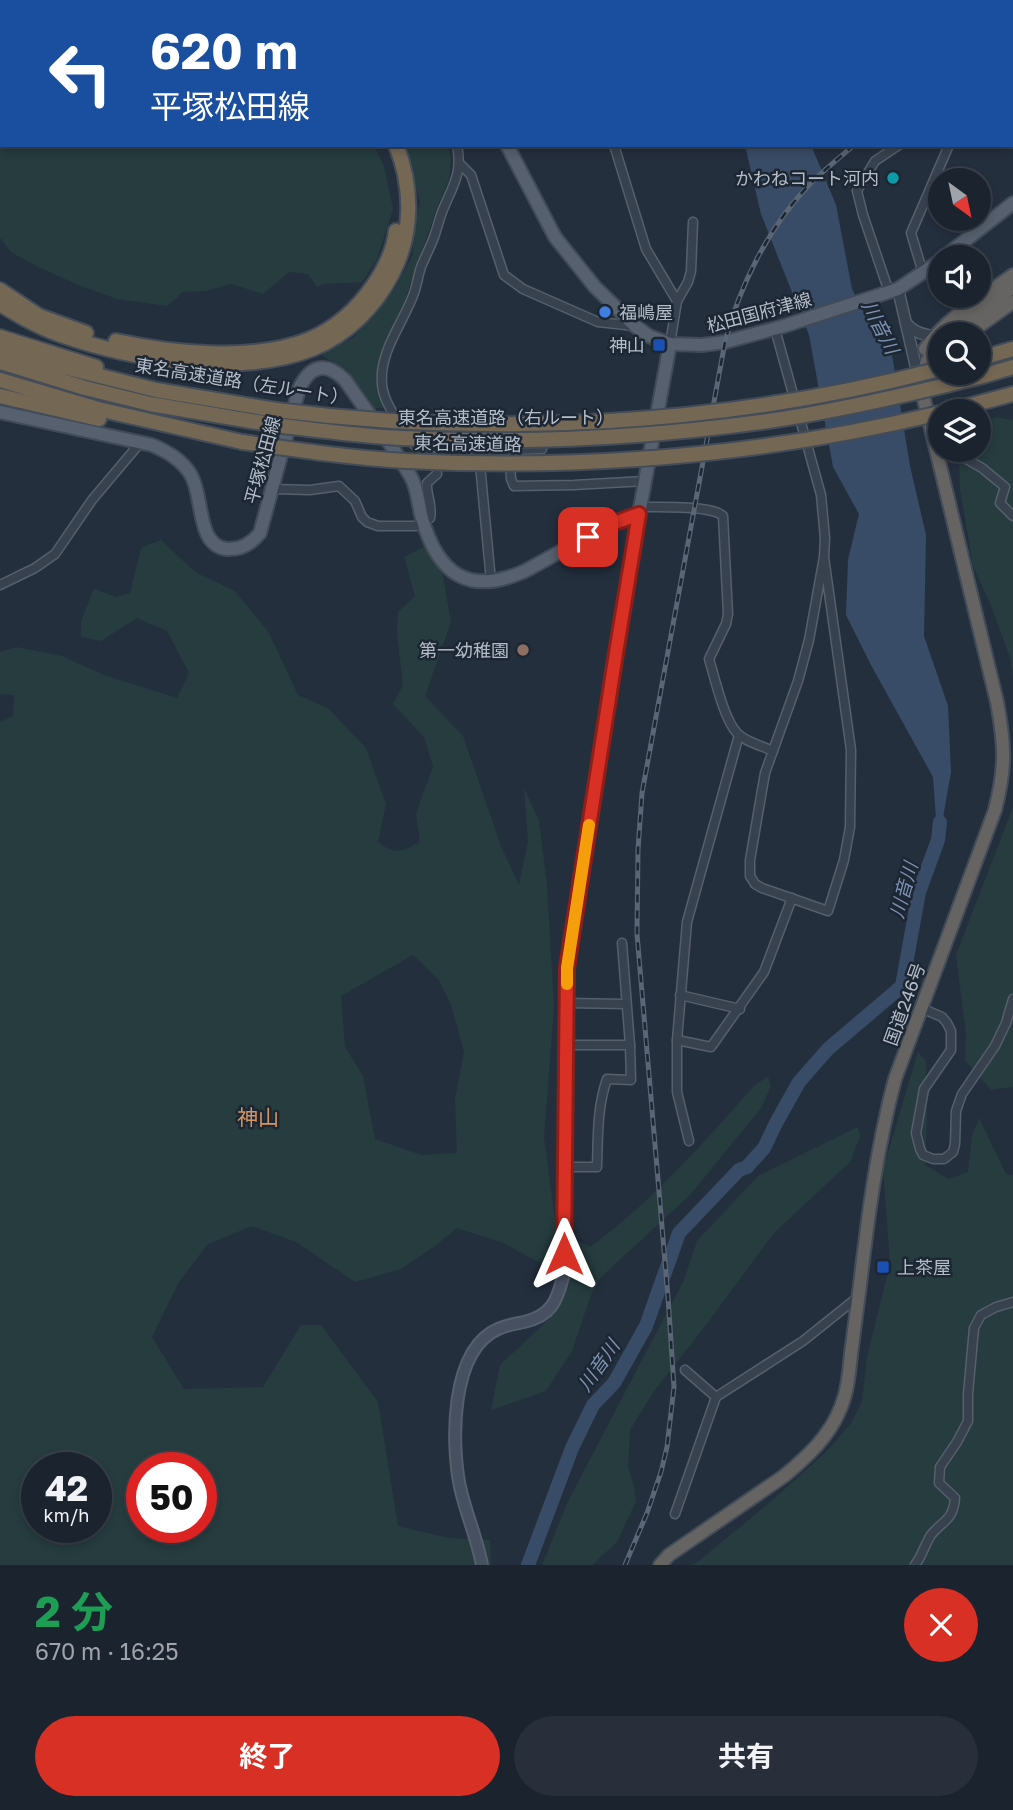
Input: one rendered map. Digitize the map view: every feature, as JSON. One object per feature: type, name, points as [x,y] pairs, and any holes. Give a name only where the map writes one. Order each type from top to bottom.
[{"type":"highway","points":[[0,290],[39,316],[64,326],[148,347],[214,353],[243,352],[275,349],[308,340],[353,311],[378,279],[392,249],[397,228],[399,196],[396,175],[386,147]]},
{"type":"highway","points":[[0,304],[59,335],[145,356],[192,362],[243,363],[278,359],[313,348],[360,318],[386,285],[397,263],[408,218],[408,195],[405,173],[397,147]]},
{"type":"highway","points":[[952,322],[1013,275]]},
{"type":"highway","points":[[966,322],[1013,287]]},
{"type":"highway","points":[[985,322],[1013,302]]},
{"type":"highway","points":[[0,337],[85,364],[231,403]]},
{"type":"highway","points":[[991,355],[1013,349]]},
{"type":"highway","name":"東名高速道路（左ルート）","points":[[0,351],[143,387],[231,403],[343,417],[451,423],[602,421],[681,415],[871,386],[928,372]]},
{"type":"highway","points":[[920,383],[928,359]]},
{"type":"highway","name":"東名高速道路（右ルート）","points":[[0,362],[85,388],[150,404],[275,425],[342,433],[450,440],[603,438],[683,432],[866,404],[1013,367]]},
{"type":"highway","points":[[920,383],[928,371]]},
{"type":"highway","name":"東名高速道路","points":[[0,380],[98,409],[243,442],[406,461],[605,462],[683,456],[838,435],[928,416]]},
{"type":"highway","name":"国道246号","points":[[920,383],[928,412]]},
{"type":"highway","points":[[991,400],[1013,394]]},
{"type":"highway","points":[[0,397],[129,425],[204,434]]},
{"type":"highway","name":"国道246号","points":[[660,1565],[669,1555],[801,1462],[831,1427],[841,1406],[848,1380],[866,1229],[884,1122],[895,1079],[995,810],[1002,783],[1004,740],[998,702],[941,462]]},
{"type":"main road","name":"松田国府津線","points":[[508,147],[555,237],[595,287],[635,326],[649,336],[670,344],[702,345],[725,342],[778,328],[889,292],[928,270]]},
{"type":"main road","points":[[960,245],[1013,204]]},
{"type":"main road","points":[[482,1565],[457,1466],[458,1404],[464,1373],[472,1353],[482,1340],[494,1330],[543,1316],[554,1305],[563,1277],[567,968],[618,641],[670,344]]},
{"type":"main road","name":"平塚松田線","points":[[0,412],[152,445],[168,452],[191,475],[198,493],[207,537],[212,544],[221,548],[242,547],[251,543],[260,533],[304,376],[324,367],[335,370],[345,380],[414,480],[428,537],[447,568],[457,576],[469,580],[491,581],[513,576],[640,510]]},
{"type":"street","points":[[438,474],[432,456],[412,444],[386,402],[382,374],[386,354],[415,293],[441,214],[456,182],[459,163],[457,147]]},
{"type":"street","points":[[615,147],[646,249],[677,301]]},
{"type":"street","points":[[896,147],[875,161],[856,191],[889,292],[913,331],[928,336]]},
{"type":"street","points":[[923,274],[911,233],[948,147]]},
{"type":"street","points":[[459,163],[471,175],[504,275],[523,289],[598,322],[635,326]]},
{"type":"street","points":[[670,344],[677,301],[691,271],[694,222]]},
{"type":"street","points":[[906,323],[920,383]]},
{"type":"street","points":[[778,328],[821,495],[825,538],[824,557],[806,650],[798,681],[765,773],[750,860],[750,876],[755,884],[828,911],[844,860],[850,827],[851,750],[824,557]]},
{"type":"street","points":[[0,584],[36,568],[55,554],[92,500],[141,443]]},
{"type":"street","points":[[272,489],[310,490],[339,486],[355,501],[367,522],[378,526],[416,526],[430,519],[432,511],[426,491],[427,483],[438,474],[486,451],[542,449]]},
{"type":"street","points":[[509,450],[514,486],[645,481]]},
{"type":"street","points":[[479,454],[491,581]]},
{"type":"street","points":[[972,462],[1005,488],[1000,503],[1013,516]]},
{"type":"street","points":[[640,510],[689,508],[718,511],[723,516],[728,614],[709,659],[721,700],[738,735],[773,751]]},
{"type":"street","points":[[689,1141],[677,1092],[677,1040],[687,922],[738,735]]},
{"type":"street","points":[[677,1040],[711,1047],[764,972],[792,898]]},
{"type":"street","points":[[564,1167],[597,1167],[598,1118],[601,1095],[607,1079],[631,1080],[622,943]]},
{"type":"street","points":[[680,995],[740,1009]]},
{"type":"street","points":[[921,1008],[942,1017],[951,1031],[951,1050],[924,1089],[916,1133],[923,1155],[944,1159],[953,1152],[956,1144],[956,1111],[962,1094],[995,1046],[1013,999]]},
{"type":"street","points":[[567,1003],[626,1004]]},
{"type":"street","points":[[566,1045],[630,1045]]},
{"type":"street","points":[[675,1514],[716,1397],[803,1341],[859,1297]]},
{"type":"street","points":[[915,1565],[931,1535],[954,1509],[954,1498],[939,1483],[940,1467],[968,1421],[974,1328],[981,1315],[1013,1302]]},
{"type":"street","points":[[685,1370],[716,1397]]},
{"type":"green space","points":[[0,147],[375,147],[384,166],[393,209],[376,262],[362,282],[324,284],[317,287],[308,274],[289,272],[263,294],[231,284],[206,291],[182,292],[167,306],[117,299],[81,286],[11,252],[0,238]]},
{"type":"green space","points":[[406,147],[448,147],[451,160],[449,179],[377,368],[380,397],[385,408],[372,408],[347,370],[321,355],[354,337],[395,289],[412,256],[420,201]]},
{"type":"green space","points":[[996,417],[1013,420],[1013,678],[1010,658],[973,566],[960,489],[959,462],[991,462],[991,419]]},
{"type":"green space","points":[[161,540],[195,572],[235,591],[269,633],[298,695],[328,708],[366,748],[386,804],[378,842],[389,849],[399,851],[420,842],[416,813],[433,767],[424,737],[393,704],[403,685],[397,633],[398,612],[415,596],[404,557],[426,546],[443,576],[451,622],[425,696],[463,736],[501,846],[519,885],[528,841],[524,788],[539,821],[547,885],[554,1008],[544,1137],[556,1229],[590,1247],[656,1191],[754,1086],[768,1076],[771,1086],[761,1108],[690,1195],[601,1277],[591,1295],[572,1351],[546,1391],[491,1410],[500,1365],[550,1318],[569,1285],[540,1263],[503,1243],[457,1228],[401,1269],[355,1282],[296,1242],[252,1226],[208,1244],[179,1282],[152,1337],[184,1389],[263,1387],[301,1325],[321,1325],[378,1402],[398,1526],[449,1538],[490,1540],[491,1565],[0,1565],[0,722],[13,716],[14,695],[0,694],[0,652],[16,647],[62,656],[104,675],[177,698],[189,673],[167,631],[137,618],[101,641],[81,637],[81,621],[94,588],[115,597],[130,593],[141,548]],"holes":[[[413,955],[439,980],[451,1005],[464,1052],[455,1099],[457,1153],[421,1155],[375,1139],[363,1076],[345,1047],[341,996]]]},
{"type":"green space","points":[[1013,807],[1013,1087],[991,1090],[965,1060],[966,1034],[956,955]]},
{"type":"green space","points":[[918,1052],[926,1061],[925,1165],[949,1179],[968,1172],[972,1136],[979,1118],[1006,1174],[1013,1175],[1013,1565],[691,1565],[770,1502],[827,1451],[851,1423],[862,1401],[867,1357],[890,1264],[883,1169]]},
{"type":"green space","points":[[858,1127],[860,1137],[850,1162],[773,1234],[652,1394],[630,1430],[628,1466],[636,1501],[617,1542],[592,1565],[542,1565],[568,1501],[684,1280],[697,1241],[758,1176]]},
{"type":"water","points":[[745,147],[812,147],[836,205],[852,289],[870,325],[892,355],[910,466],[926,535],[924,636],[948,706],[951,772],[938,846],[933,777],[846,615],[848,560],[859,514],[833,467],[809,335],[761,214]]},
{"type":"waterway","name":"川音川","points":[[528,1565],[572,1448],[593,1405],[614,1383],[646,1326],[679,1233],[739,1170],[747,1167],[764,1148],[799,1082],[828,1049],[902,986],[919,892],[938,840],[940,822]]},
{"type":"railway","points":[[625,1565],[661,1472],[667,1447],[674,1387],[637,934],[642,793],[731,321],[757,258],[781,220],[809,185],[852,147]]},
{"type":"slow traffic","points":[[567,984],[567,968],[589,825]]},
{"type":"place","name":"かわねコート河内","points":[[893,178]]},
{"type":"place","name":"福嶋屋","points":[[605,312]]},
{"type":"place","name":"神山","points":[[659,345]]},
{"type":"place","name":"第一幼稚園","points":[[523,650]]},
{"type":"place","name":"上茶屋","points":[[883,1267]]},
{"type":"district","name":"神山","points":[[258,1117]]},
{"type":"route","points":[[564,1254],[567,968],[639,514],[609,525],[588,537]]}]
